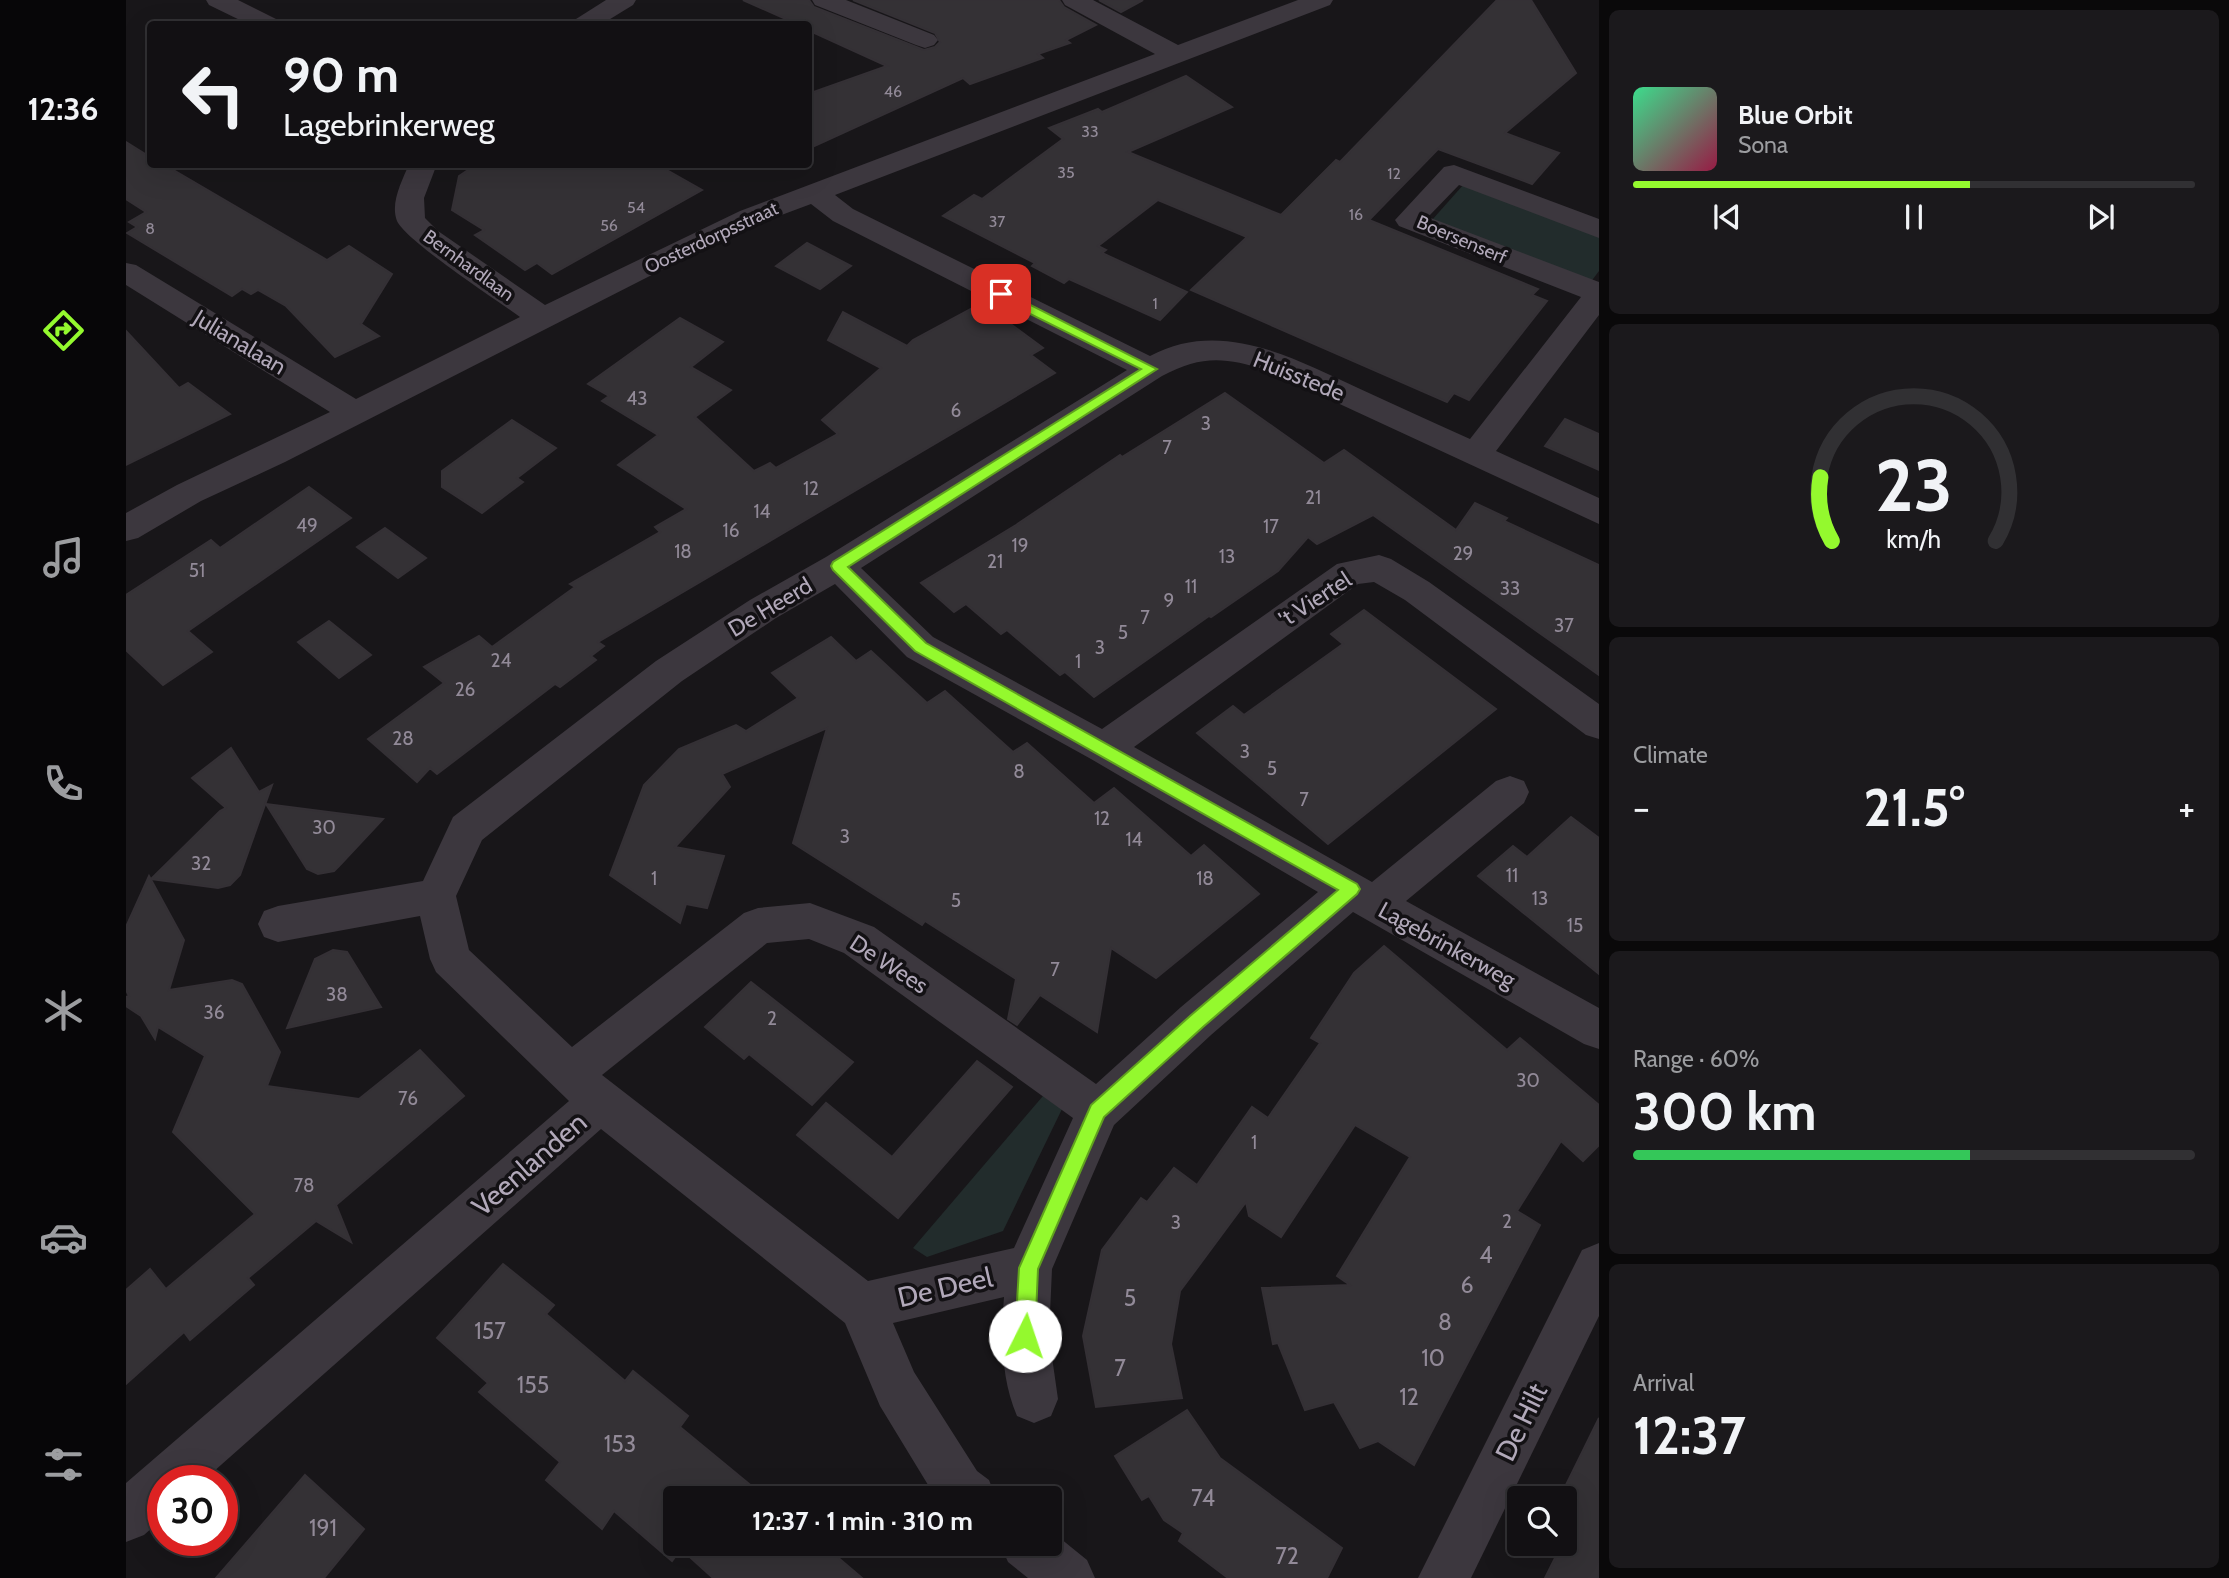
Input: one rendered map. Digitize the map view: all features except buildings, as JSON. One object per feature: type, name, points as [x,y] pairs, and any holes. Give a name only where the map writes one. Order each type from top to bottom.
[{"type":"street","points":[[220,0],[261,21]]},
{"type":"street","points":[[590,21],[624,0]]},
{"type":"street","points":[[1074,0],[1175,54]]},
{"type":"street","points":[[1242,0],[1271,19]]},
{"type":"street","name":"Oosterdorpsstraat","points":[[126,529],[189,493],[683,248],[813,192],[1321,0]]},
{"type":"street","points":[[844,3],[925,40]]},
{"type":"street","name":"Bernhardlaan","points":[[421,168],[410,198],[411,220],[428,237],[542,318]]},
{"type":"street","name":"Boersenserf","points":[[1475,455],[1599,294],[1409,220],[1454,173],[1599,229]]},
{"type":"street","points":[[813,192],[843,215],[1151,369]]},
{"type":"street","name":"Julianalaan","points":[[126,272],[354,412]]},
{"type":"street","name":"Huisstede","points":[[1151,369],[1181,354],[1211,350],[1250,354],[1277,363],[1599,512]]},
{"type":"street","name":"De Heerd","points":[[436,895],[467,829],[669,671],[763,609],[838,566],[1151,369]]},
{"type":"street","name":"Lagebrinkerweg","points":[[838,566],[920,647],[1104,748],[1599,1030]]},
{"type":"street","name":"'t Viertel","points":[[1104,748],[1349,573],[1379,568],[1417,591],[1599,724]]},
{"type":"street","points":[[1363,897],[1510,792]]},
{"type":"street","points":[[278,924],[436,895],[451,959],[585,1088]]},
{"type":"street","name":"De Deel","points":[[1034,1399],[1025,1336],[1029,1268],[1098,1111],[1196,1021],[1363,897]]},
{"type":"street","name":"De Wees","points":[[585,1088],[758,926],[810,921],[859,940],[1098,1111]]},
{"type":"street","name":"Veenlanden","points":[[183,1465],[585,1088],[862,1306],[897,1389],[957,1486]]},
{"type":"street","name":"De Hilt","points":[[1444,1578],[1599,1266]]},
{"type":"street","name":"De Deel","points":[[862,1306],[1029,1268]]},
{"type":"street","points":[[126,1517],[147,1498]]},
{"type":"street","points":[[1042,1556],[1069,1578]]},
{"type":"shaded area","points":[[1464,184],[1599,236],[1599,271],[1590,283],[1432,220]]},
{"type":"shaded area","points":[[1043,1096],[1062,1109],[1003,1231],[927,1257],[913,1248]]},
{"type":"route","points":[[1001,294],[1151,369],[838,566],[920,647],[1351,889],[1196,1021],[1098,1111],[1029,1268],[1025,1336]]}]
